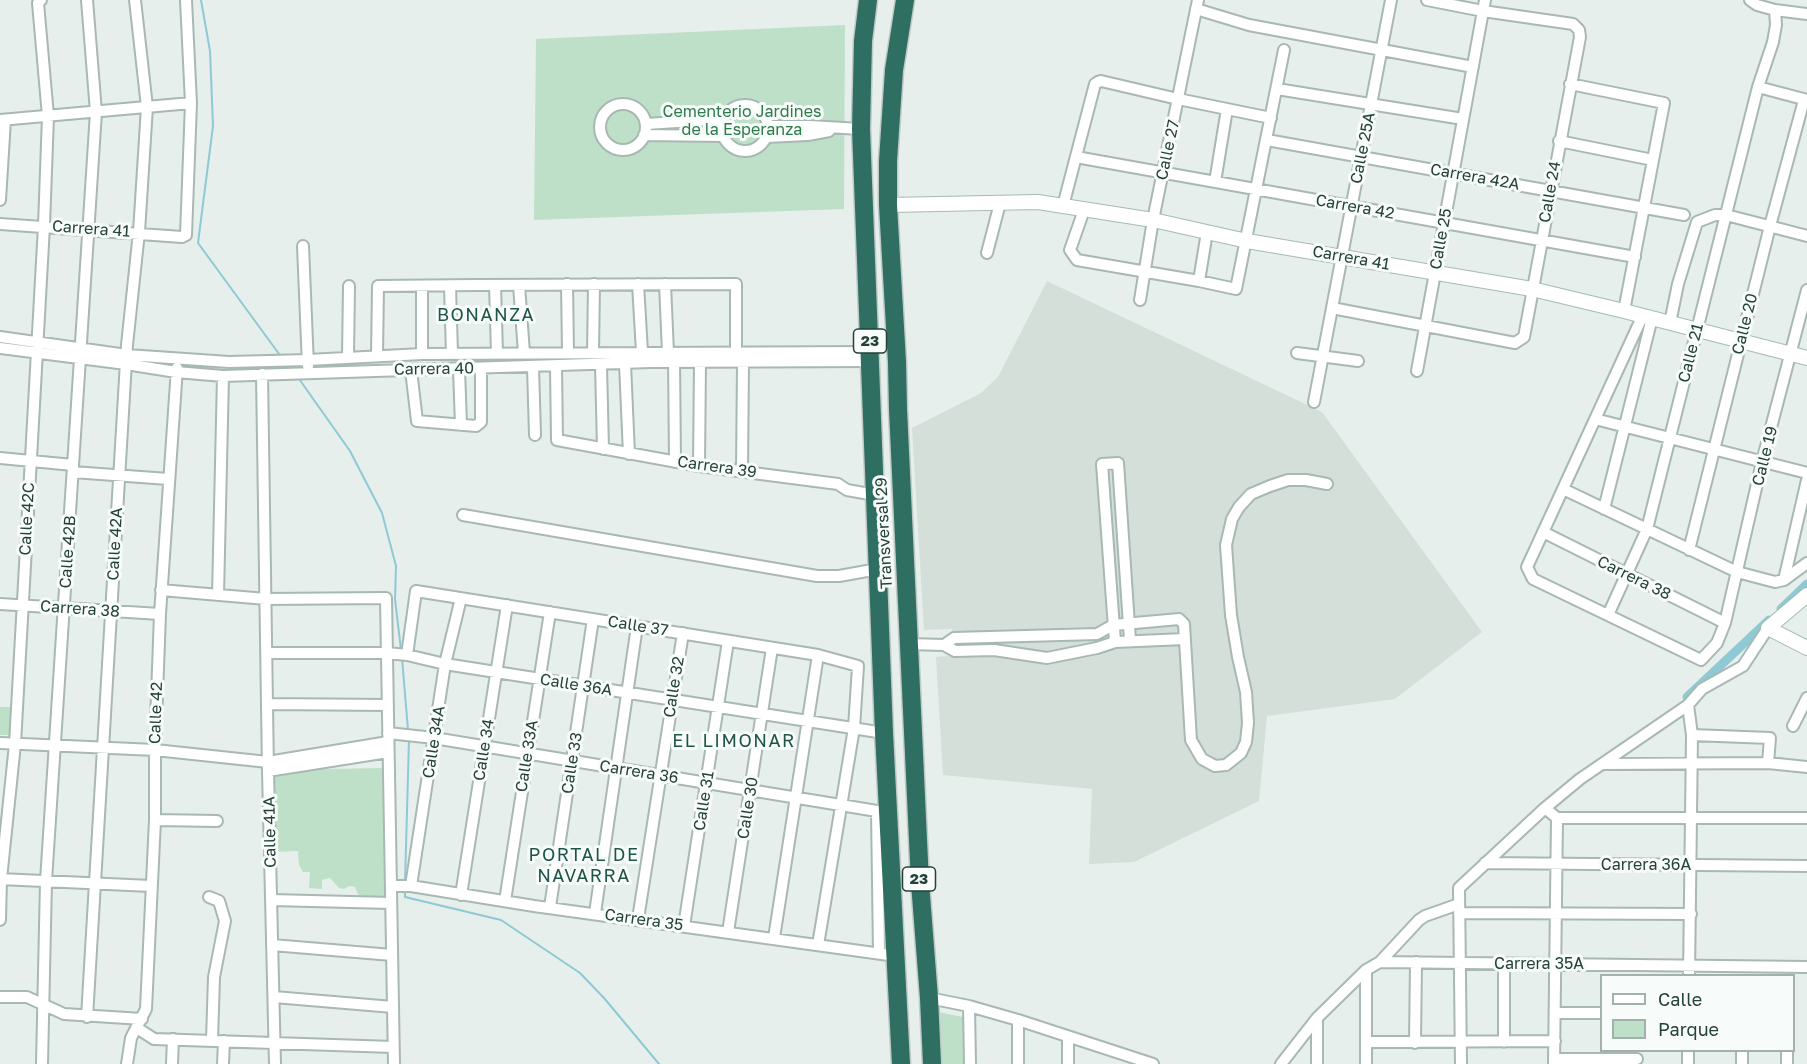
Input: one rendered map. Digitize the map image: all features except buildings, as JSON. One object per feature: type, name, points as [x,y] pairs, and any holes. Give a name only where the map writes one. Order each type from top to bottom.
[{"type":"highway","name":"Transversal 29","points":[[867,0],[853,129],[870,356],[884,733],[883,812],[888,955],[901,1064]]},
{"type":"highway","name":"Transversal 29","points":[[905,0],[894,70],[888,161],[888,205],[920,883],[932,1064]]},
{"type":"street","name":"Calle 42C","points":[[0,920],[1,879],[15,744],[44,226],[48,116],[38,3],[41,0]]},
{"type":"street","name":"Calle 42B","points":[[42,1064],[46,881],[96,112],[87,0]]},
{"type":"street","name":"Calle 42A","points":[[87,1017],[119,476],[147,107],[135,0]]},
{"type":"street","points":[[0,200],[3,120],[191,103],[186,0]]},
{"type":"street","name":"Calle 25A","points":[[1314,402],[1391,0]]},
{"type":"street","points":[[1427,0],[1484,5]]},
{"type":"street","points":[[1750,0],[1757,5],[1775,10],[1807,14]]},
{"type":"street","points":[[1197,5],[1249,25],[1473,67]]},
{"type":"street","name":"Calle 27","points":[[1140,300],[1153,220],[1197,5]]},
{"type":"street","name":"Calle 24","points":[[1425,325],[1515,343],[1524,337],[1580,37],[1579,30],[1573,24],[1484,5]]},
{"type":"street","name":"Calle 25","points":[[1417,371],[1484,5]]},
{"type":"street","name":"Calle 21","points":[[1608,615],[1647,529],[1758,87],[1773,42],[1776,25],[1775,10]]},
{"type":"street","points":[[1084,210],[1070,250],[1077,260],[1199,280],[1236,289],[1284,50]]},
{"type":"street","points":[[1063,206],[1095,84],[1101,81],[1271,118]]},
{"type":"street","points":[[1570,84],[1664,103],[1624,311]]},
{"type":"street","points":[[1758,87],[1806,100]]},
{"type":"street","points":[[1277,89],[1463,119]]},
{"type":"street","name":"Calle 20","points":[[1689,549],[1770,226],[1806,100]]},
{"type":"street","name":"Carrera 41","points":[[0,224],[139,232],[182,237],[186,232],[191,103]]},
{"type":"street","points":[[623,104],[638,109],[645,129],[634,147],[618,149],[604,140],[600,124],[608,110],[623,104]]},
{"type":"street","points":[[746,105],[761,111],[767,132],[760,146],[745,151],[730,145],[724,136],[724,119],[730,110],[746,105]]},
{"type":"street","points":[[1215,182],[1227,109]]},
{"type":"street","points":[[645,129],[724,119]]},
{"type":"street","points":[[700,121],[701,135]]},
{"type":"street","points":[[645,129],[724,136]]},
{"type":"street","points":[[767,132],[853,129]]},
{"type":"street","name":"Carrera 42A","points":[[1267,140],[1684,215]]},
{"type":"street","points":[[1559,141],[1653,160]]},
{"type":"street","name":"Carrera 42","points":[[1076,157],[1635,256]]},
{"type":"street","name":"Carrera 41","points":[[888,205],[1038,202],[1153,220],[1247,241],[1532,289],[1807,358]]},
{"type":"street","points":[[987,253],[1000,203]]},
{"type":"street","points":[[1670,323],[1678,284],[1697,222],[1715,214],[1726,215],[1807,236]]},
{"type":"street","points":[[1199,280],[1207,232]]},
{"type":"street","points":[[303,246],[308,372]]},
{"type":"street","points":[[567,284],[568,352]]},
{"type":"street","points":[[593,352],[594,284]]},
{"type":"street","points":[[638,284],[642,352]]},
{"type":"street","points":[[665,284],[672,356],[675,462]]},
{"type":"street","points":[[377,356],[378,286],[736,284],[736,352]]},
{"type":"street","points":[[495,285],[496,353]]},
{"type":"street","points":[[519,285],[524,353]]},
{"type":"street","points":[[348,357],[349,286]]},
{"type":"street","points":[[422,286],[422,354]]},
{"type":"street","points":[[450,286],[452,354]]},
{"type":"street","name":"Calle 19","points":[[1608,615],[1701,660],[1717,643],[1725,623],[1762,462],[1807,290]]},
{"type":"street","points":[[1332,308],[1425,325]]},
{"type":"street","points":[[1608,615],[1533,579],[1529,572],[1528,562],[1595,419],[1648,317]]},
{"type":"street","points":[[1604,509],[1625,428],[1648,317]]},
{"type":"street","name":"Carrera 40","points":[[0,337],[37,347],[127,359],[177,372],[223,376],[625,364],[672,356],[736,352],[870,356]]},
{"type":"street","name":"Carrera 40","points":[[0,348],[37,347]]},
{"type":"street","name":"Carrera 40","points":[[127,359],[178,358],[229,362],[422,354],[642,352],[700,362],[743,363],[870,356]]},
{"type":"street","points":[[1298,353],[1358,362]]},
{"type":"street","name":"Calle 42","points":[[127,1064],[128,1049],[146,1009],[155,820],[155,750],[161,590],[178,358]]},
{"type":"street","points":[[699,466],[700,362]]},
{"type":"street","points":[[742,471],[743,363]]},
{"type":"street","points":[[625,364],[629,454]]},
{"type":"street","points":[[601,365],[603,449]]},
{"type":"street","name":"Carrera 39","points":[[556,366],[557,440],[699,466],[838,484],[847,490],[875,495]]},
{"type":"street","points":[[533,367],[535,435]]},
{"type":"street","points":[[411,370],[417,421],[476,426],[482,422],[482,368]]},
{"type":"street","points":[[459,369],[461,424]]},
{"type":"street","name":"Calle 41A","points":[[262,374],[275,1064]]},
{"type":"street","points":[[218,595],[223,376]]},
{"type":"street","points":[[1595,419],[1807,473]]},
{"type":"street","points":[[0,458],[30,460],[119,476],[168,479]]},
{"type":"street","points":[[1114,642],[1102,465],[1118,464],[1130,640]]},
{"type":"street","points":[[944,645],[954,638],[1097,634],[1113,625],[1179,619],[1184,624],[1191,740],[1202,759],[1215,766],[1226,765],[1241,753],[1246,742],[1248,723],[1246,692],[1230,604],[1226,545],[1232,519],[1251,494],[1270,486],[1288,480],[1306,480],[1327,484]]},
{"type":"street","points":[[1784,580],[1807,480]]},
{"type":"street","points":[[1563,489],[1737,572],[1775,582],[1784,580],[1807,562]]},
{"type":"street","points":[[463,515],[817,576],[839,576],[878,569]]},
{"type":"street","name":"Carrera 38","points":[[1543,532],[1725,623]]},
{"type":"street","points":[[1108,547],[1123,545]]},
{"type":"street","points":[[161,590],[267,599],[387,598],[394,1064]]},
{"type":"street","name":"Calle 37","points":[[406,655],[416,591],[818,655],[858,666],[854,728]]},
{"type":"street","points":[[1461,1064],[1459,888],[1580,778],[1689,705],[1702,689],[1743,666],[1768,628],[1807,595]]},
{"type":"street","name":"Calle 34A","points":[[411,886],[445,664],[460,598]]},
{"type":"street","name":"Carrera 38","points":[[0,604],[160,614]]},
{"type":"street","name":"Calle 34","points":[[461,895],[507,605]]},
{"type":"street","name":"Calle 33A","points":[[505,901],[550,612]]},
{"type":"street","name":"Calle 33","points":[[550,906],[593,619]]},
{"type":"street","points":[[595,913],[637,626]]},
{"type":"street","points":[[1768,628],[1807,648]]},
{"type":"street","name":"Calle 32","points":[[638,919],[682,633]]},
{"type":"street","points":[[909,644],[944,645],[955,651],[994,650],[1047,658],[1097,648],[1114,642],[1185,639]]},
{"type":"street","name":"Calle 31","points":[[684,926],[728,641]]},
{"type":"street","name":"Calle 30","points":[[728,932],[772,648]]},
{"type":"street","name":"Calle 36A","points":[[267,653],[406,655],[445,664],[884,733]]},
{"type":"street","points":[[774,938],[818,655]]},
{"type":"street","points":[[1793,726],[1807,698]]},
{"type":"street","points":[[267,704],[388,705]]},
{"type":"street","points":[[1689,705],[1692,735],[1689,971]]},
{"type":"street","points":[[818,945],[854,728]]},
{"type":"street","points":[[1692,735],[1770,738],[1768,763]]},
{"type":"street","name":"Carrera 36","points":[[0,743],[155,750],[268,766],[388,742],[434,738],[883,812]]},
{"type":"street","points":[[1603,764],[1768,763],[1807,767]]},
{"type":"street","points":[[1545,808],[1557,818],[1807,818]]},
{"type":"street","points":[[1557,818],[1555,1061],[1637,1058]]},
{"type":"street","points":[[155,820],[217,821]]},
{"type":"street","name":"Carrera 36A","points":[[1485,863],[1807,866]]},
{"type":"street","points":[[1,879],[151,886]]},
{"type":"street","name":"Carrera 35","points":[[391,886],[411,886],[888,955]]},
{"type":"street","points":[[209,897],[219,901],[225,921],[214,976],[218,1041],[223,1064]]},
{"type":"street","points":[[271,900],[391,903]]},
{"type":"street","points":[[1281,1064],[1317,1018],[1366,970],[1380,962],[1425,916],[1459,909],[1556,915],[1691,914]]},
{"type":"street","points":[[272,945],[392,955]]},
{"type":"street","name":"Carrera 35A","points":[[1380,962],[1556,964],[1689,971],[1807,968]]},
{"type":"street","points":[[1415,1042],[1416,962]]},
{"type":"street","points":[[1504,964],[1504,1042]]},
{"type":"street","points":[[1366,970],[1366,1064]]},
{"type":"street","points":[[0,997],[27,997],[64,1014],[140,1024],[154,1038],[393,1047]]},
{"type":"street","points":[[274,997],[393,1007]]},
{"type":"street","points":[[929,998],[969,1006],[1018,1020],[1153,1064]]},
{"type":"street","points":[[969,1006],[970,1064]]},
{"type":"street","points":[[1555,1013],[1600,1013]]},
{"type":"street","points":[[1317,1018],[1317,1064]]},
{"type":"street","points":[[1018,1020],[1018,1064]]},
{"type":"street","points":[[1068,1037],[1068,1064]]},
{"type":"street","points":[[172,1064],[173,1039]]},
{"type":"street","points":[[1366,1042],[1555,1041]]},
{"type":"street","points":[[1114,1052],[1114,1064]]},
{"type":"shaded area","points":[[1047,281],[1322,412],[1482,632],[1395,699],[1267,716],[1259,801],[1134,862],[1089,864],[1092,789],[943,775],[936,657],[956,655],[952,629],[924,630],[912,428],[981,393],[998,377]]},
{"type":"green space","name":"Cementerio Jardines de la Esperanza","points":[[845,25],[844,209],[534,220],[536,39]]},
{"type":"green space","points":[[0,707],[15,707],[12,735],[0,735]]},
{"type":"green space","points":[[384,768],[387,896],[359,896],[355,887],[339,888],[330,878],[322,880],[322,889],[309,888],[310,872],[303,872],[299,865],[298,851],[271,852],[270,770]]},
{"type":"green space","points":[[938,1012],[963,1017],[963,1064],[941,1064]]},
{"type":"waterway","points":[[201,0],[210,51],[213,126],[198,243],[282,358]]},
{"type":"waterway","points":[[297,376],[350,451],[382,513],[396,566],[395,599],[401,650]]},
{"type":"waterway","points":[[1781,609],[1807,584]]},
{"type":"waterway","points":[[1687,697],[1769,620]]},
{"type":"waterway","points":[[402,658],[408,730]]},
{"type":"waterway","points":[[405,883],[409,739]]},
{"type":"waterway","points":[[405,889],[405,897],[501,920],[580,973],[659,1064]]},
{"type":"district","name":"BONANZA","points":[[486,315]]},
{"type":"district","name":"EL LIMONAR","points":[[734,741]]},
{"type":"district","name":"PORTAL DE NAVARRA","points":[[584,865]]}]
